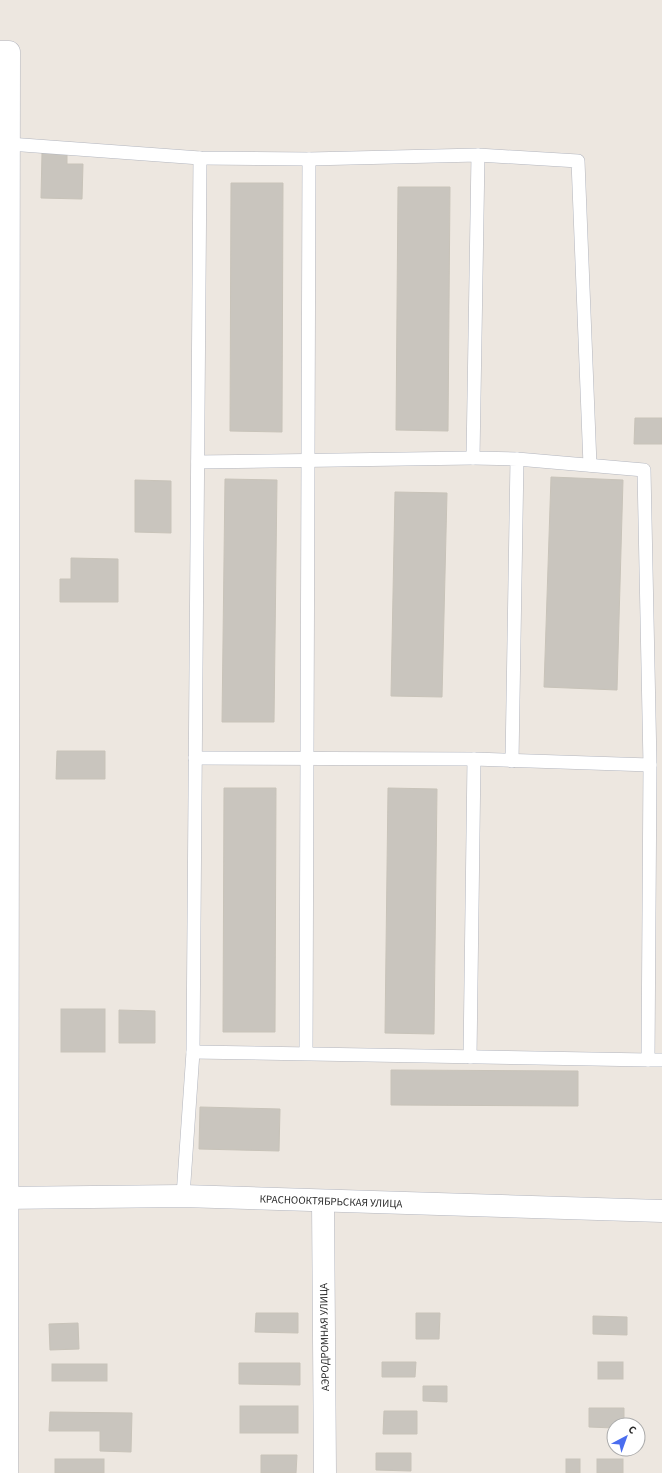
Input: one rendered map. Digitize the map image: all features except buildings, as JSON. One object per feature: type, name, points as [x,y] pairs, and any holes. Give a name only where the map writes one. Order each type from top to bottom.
[{"type":"street","points":[[5,52],[9,144],[4,1198],[7,1473]]},
{"type":"street","name":"КРАСНООКТЯБРЬСКАЯ УЛИЦА","points":[[4,1198],[183,1196],[662,1211]]},
{"type":"street","name":"АЭРОДРОМНАЯ УЛИЦА","points":[[323,1201],[326,1473]]},
{"type":"lane","points":[[9,144],[200,158],[309,159],[478,155],[578,161],[590,465]]},
{"type":"lane","points":[[473,458],[478,155]]},
{"type":"lane","points":[[183,1196],[193,1052],[200,158]]},
{"type":"lane","points":[[306,1053],[309,159]]},
{"type":"lane","points":[[198,462],[308,459],[473,458],[517,459],[644,470],[650,765],[648,1060]]},
{"type":"lane","points":[[512,761],[517,459]]},
{"type":"lane","points":[[195,758],[474,760],[650,765]]},
{"type":"lane","points":[[470,1056],[474,760]]},
{"type":"lane","points":[[193,1052],[662,1060]]}]
